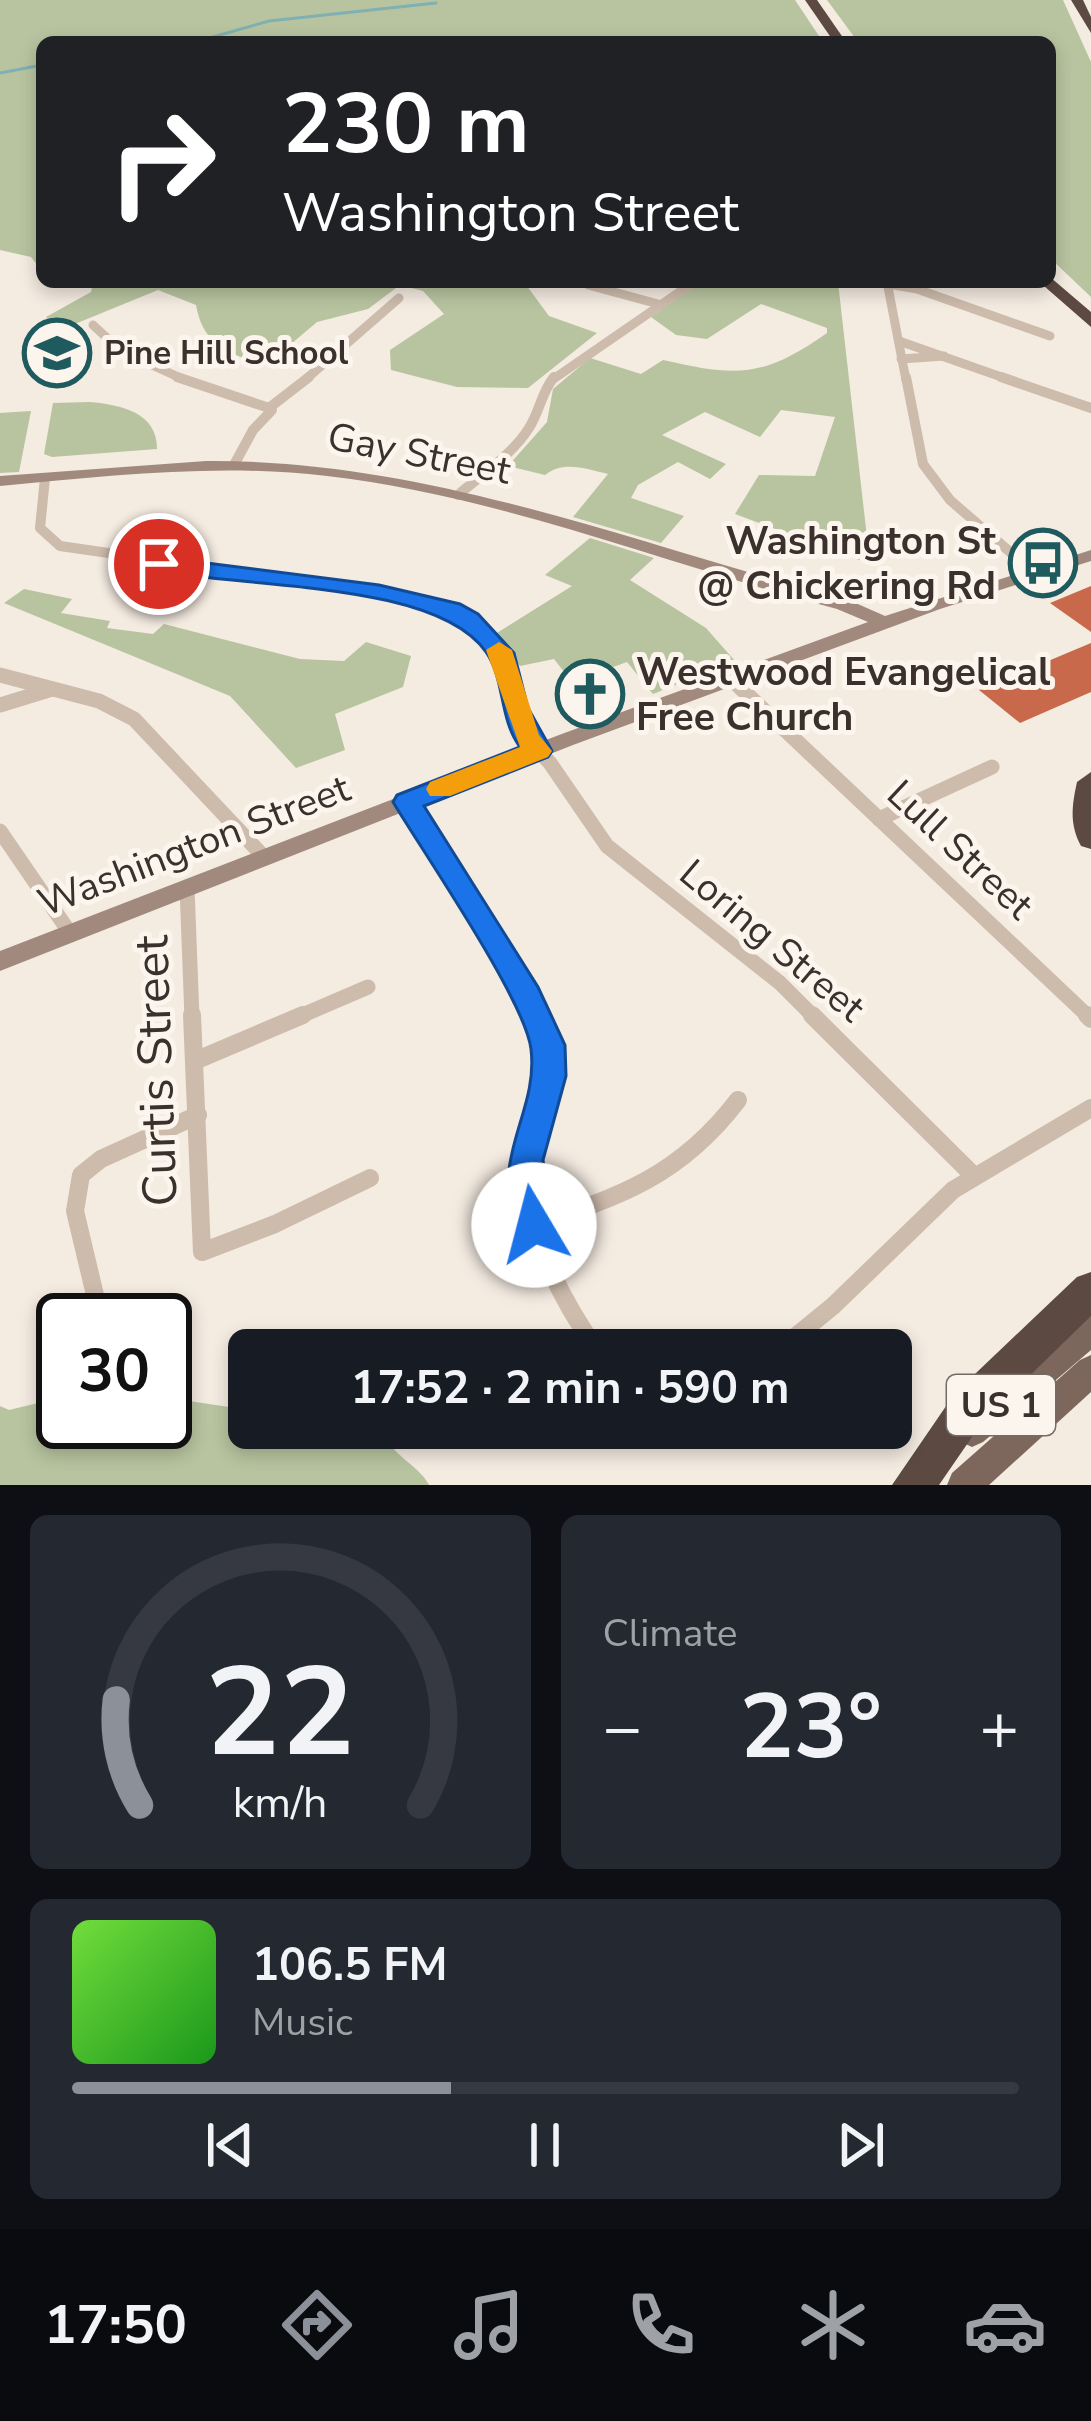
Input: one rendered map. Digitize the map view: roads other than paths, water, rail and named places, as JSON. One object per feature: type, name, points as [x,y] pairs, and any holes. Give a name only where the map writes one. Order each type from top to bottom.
[{"type":"highway","points":[[811,0],[836,36]]},
{"type":"highway","points":[[1077,0],[1091,29]]},
{"type":"highway","points":[[1056,288],[1091,322]]},
{"type":"highway","points":[[1091,782],[1085,813],[1091,839]]},
{"type":"highway","points":[[914,1485],[969,1407],[1091,1290]]},
{"type":"main road","name":"Gay Street","points":[[0,481],[234,465],[328,471],[458,494],[813,598],[878,625]]},
{"type":"main road","name":"Washington Street","points":[[0,961],[731,679],[1091,555]]},
{"type":"main road","name":"US 1","points":[[914,1485],[1091,1330]]},
{"type":"main road","points":[[964,1485],[1091,1371]]},
{"type":"street","points":[[599,288],[662,305]]},
{"type":"street","points":[[458,494],[522,438],[550,380],[605,338],[686,288]]},
{"type":"street","points":[[889,288],[919,453],[929,475],[962,512],[1033,572]]},
{"type":"street","points":[[912,288],[1050,336]]},
{"type":"street","points":[[269,407],[347,347],[399,298]]},
{"type":"street","points":[[93,325],[104,341],[152,364],[269,407],[272,410],[253,430],[234,465]]},
{"type":"street","points":[[899,341],[1091,408]]},
{"type":"street","points":[[902,359],[949,356]]},
{"type":"street","name":"Loring Street","points":[[45,478],[40,528],[60,547],[379,592],[451,609],[470,619],[501,653],[527,738],[607,846],[780,982],[974,1175]]},
{"type":"street","points":[[0,676],[111,706],[143,726],[264,857]]},
{"type":"street","name":"Lull Street","points":[[731,679],[1091,1019]]},
{"type":"street","points":[[0,705],[55,689]]},
{"type":"street","points":[[879,819],[992,767]]},
{"type":"street","points":[[407,802],[526,996],[548,1045],[549,1076],[525,1160],[534,1225],[582,1329]]},
{"type":"street","points":[[2,838],[70,933]]},
{"type":"street","name":"Curtis Street","points":[[187,887],[202,1252],[275,1224],[370,1178]]},
{"type":"street","points":[[197,1060],[368,987]]},
{"type":"street","points":[[534,1225],[658,1179],[712,1138],[738,1100]]},
{"type":"street","points":[[805,1329],[933,1207],[974,1175],[1091,1108]]},
{"type":"street","points":[[95,1293],[75,1211],[81,1175],[101,1159],[198,1114]]},
{"type":"waterway","points":[[216,36],[269,21],[436,3]]},
{"type":"waterway","points":[[0,73],[36,66]]},
{"type":"place","name":"Pine Hill School","points":[[57,353]]},
{"type":"place","name":"Washington St @ Chickering Rd","points":[[1043,563]]},
{"type":"place","name":"Westwood Evangelical Free Church","points":[[590,694]]}]
